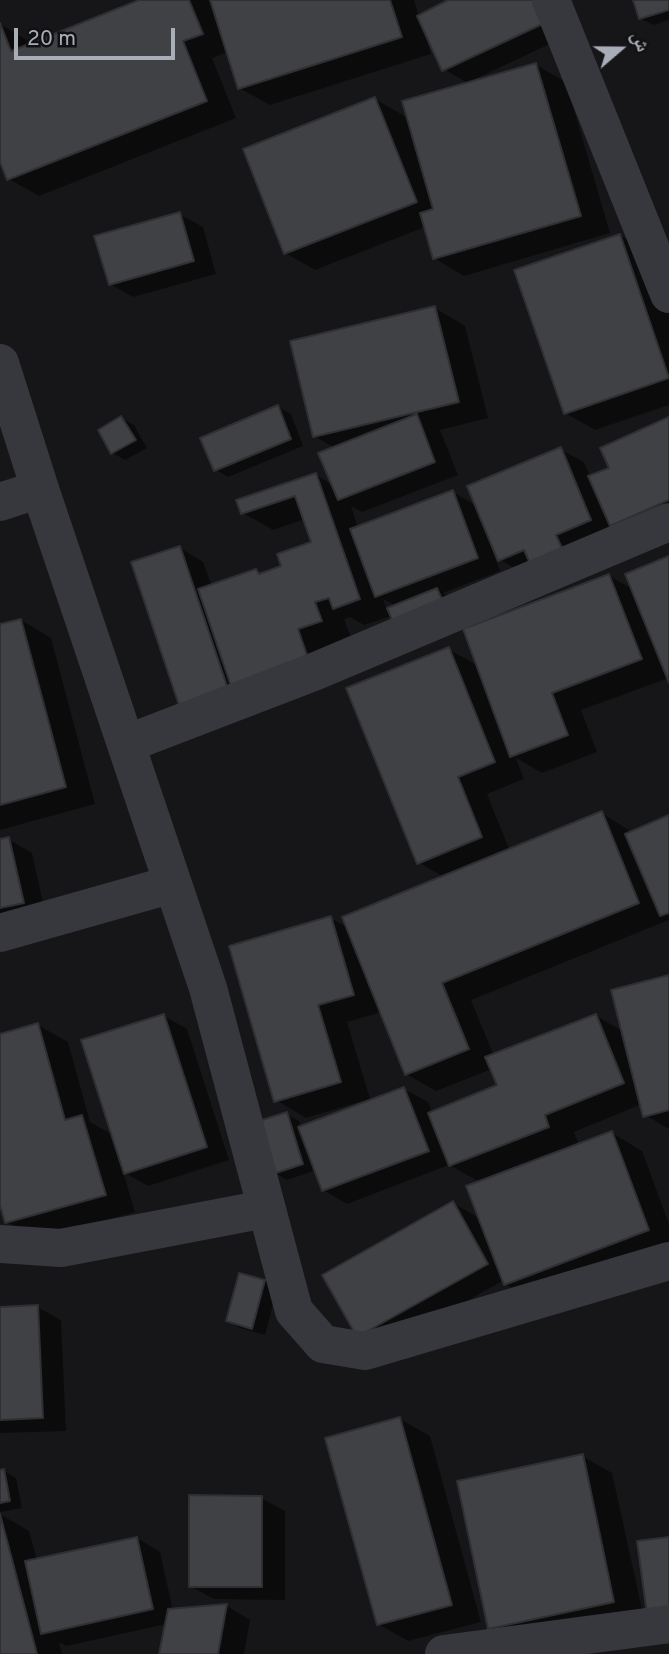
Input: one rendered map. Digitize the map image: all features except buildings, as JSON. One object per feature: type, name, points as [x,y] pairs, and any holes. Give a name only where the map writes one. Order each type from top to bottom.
[{"type":"street","points":[[551,0],[669,294]]},
{"type":"street","points":[[0,363],[208,988],[294,1311],[323,1344],[365,1351],[669,1261]]},
{"type":"street","points":[[0,502],[40,489]]},
{"type":"street","points":[[126,744],[352,656],[669,522]]},
{"type":"street","points":[[0,933],[173,884]]},
{"type":"street","points":[[0,1244],[61,1248],[265,1209]]},
{"type":"street","points":[[444,1654],[669,1623]]}]
